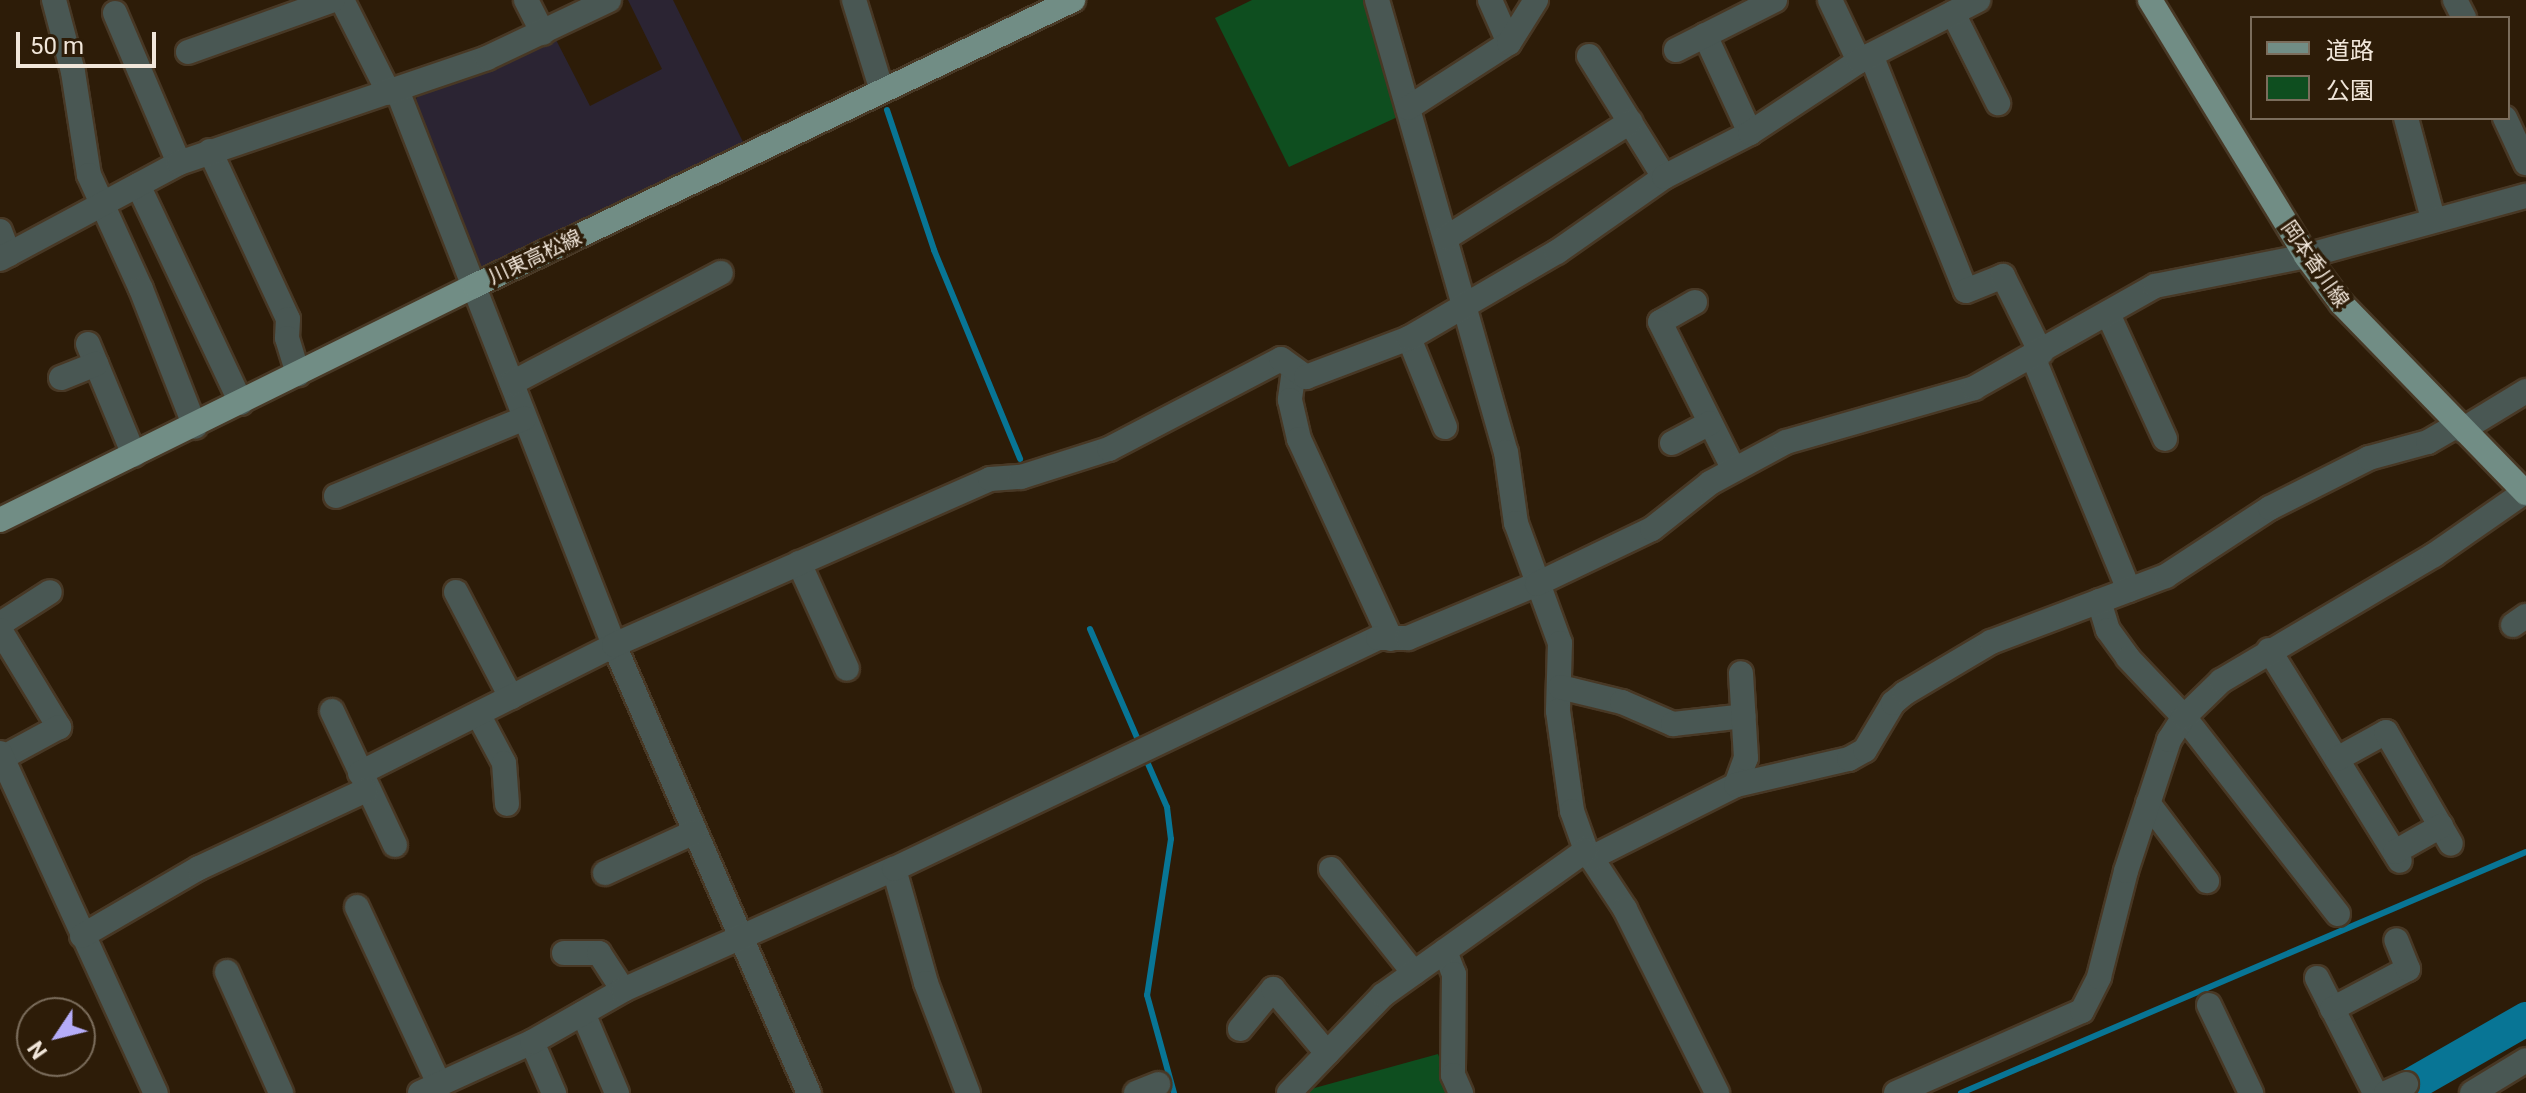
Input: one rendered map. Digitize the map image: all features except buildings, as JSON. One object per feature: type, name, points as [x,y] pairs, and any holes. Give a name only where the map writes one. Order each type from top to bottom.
[{"type":"main road","name":"川東高松線","points":[[0,520],[195,427],[474,286],[1073,0]]},
{"type":"main road","name":"岡本香川線","points":[[2150,0],[2306,256],[2378,345],[2526,492]]},
{"type":"street","points":[[54,0],[99,206],[141,289],[195,427]]},
{"type":"street","points":[[188,52],[333,0]]},
{"type":"street","points":[[342,0],[393,91],[474,286],[614,645],[809,1093]]},
{"type":"street","points":[[526,0],[543,33]]},
{"type":"street","points":[[0,231],[4,257],[179,163],[393,91],[543,33],[609,0]]},
{"type":"street","points":[[854,0],[882,91]]},
{"type":"street","points":[[1377,0],[1506,452],[1516,523],[1560,643],[1563,765],[1588,854],[1625,909],[1717,1093]]},
{"type":"street","points":[[1490,0],[1509,43]]},
{"type":"street","points":[[1408,108],[1509,43],[1536,0]]},
{"type":"street","points":[[1676,50],[1775,0]]},
{"type":"street","points":[[1830,0],[1865,58],[1966,291],[2003,276],[2129,590]]},
{"type":"street","points":[[82,936],[478,714],[614,645],[990,479],[1021,477],[1109,449],[1281,359],[1306,377],[1409,338],[1557,252],[1664,177],[1750,133],[1865,58],[1978,0]]},
{"type":"street","points":[[115,13],[179,163]]},
{"type":"street","points":[[1953,13],[1998,103]]},
{"type":"street","points":[[1705,35],[1750,133]]},
{"type":"street","points":[[1589,56],[1664,177]]},
{"type":"street","points":[[2407,120],[2433,219]]},
{"type":"street","points":[[2506,120],[2526,163]]},
{"type":"street","points":[[1446,238],[1630,122]]},
{"type":"street","points":[[210,151],[288,319],[287,338],[298,374]]},
{"type":"street","points":[[138,185],[241,403]]},
{"type":"street","points":[[357,907],[430,1089],[532,1042],[623,990],[894,869],[1378,638],[1408,638],[1537,584],[1652,529],[1683,502],[1786,442],[1974,388],[2109,316],[2155,286],[2306,256],[2526,196]]},
{"type":"street","points":[[512,383],[721,273]]},
{"type":"street","points":[[1695,302],[1660,322],[1734,470]]},
{"type":"street","points":[[2109,316],[2165,439]]},
{"type":"street","points":[[1409,338],[1445,427]]},
{"type":"street","points":[[61,378],[92,354],[134,455]]},
{"type":"street","points":[[1294,370],[1290,400],[1299,439],[1391,639]]},
{"type":"street","points":[[1289,1093],[1383,995],[1588,854],[1736,785],[1849,759],[1865,750],[1893,703],[1905,693],[1991,642],[2166,576],[2270,508],[2369,458],[2428,442],[2459,428],[2526,391]]},
{"type":"street","points":[[336,496],[525,418]]},
{"type":"street","points":[[1672,443],[1710,423]]},
{"type":"street","points":[[1896,1093],[2082,1011],[2099,977],[2169,740],[2184,717],[2221,681],[2434,555],[2526,492]]},
{"type":"street","points":[[799,563],[847,669]]},
{"type":"street","points":[[0,624],[50,592]]},
{"type":"street","points":[[456,592],[511,697]]},
{"type":"street","points":[[2099,601],[2108,630],[2128,658],[2184,717],[2338,914]]},
{"type":"street","points":[[0,630],[59,727],[1,756],[156,1093]]},
{"type":"street","points":[[2269,650],[2337,759],[2398,856],[2446,835],[2386,732],[2337,759]]},
{"type":"street","points":[[1736,785],[1746,758],[1741,673]]},
{"type":"street","points":[[1560,687],[1622,702],[1673,724],[1744,716]]},
{"type":"street","points":[[332,711],[395,845]]},
{"type":"street","points":[[478,714],[504,763],[507,804]]},
{"type":"street","points":[[2148,803],[2207,881]]},
{"type":"street","points":[[605,873],[694,832]]},
{"type":"street","points":[[894,869],[926,983],[968,1093]]},
{"type":"street","points":[[1331,869],[1414,973]]},
{"type":"street","points":[[2332,1009],[2408,969],[2396,940]]},
{"type":"street","points":[[1445,951],[1454,974],[1453,1075],[1461,1093]]},
{"type":"street","points":[[564,953],[599,953],[623,990]]},
{"type":"street","points":[[227,972],[281,1093]]},
{"type":"street","points":[[2317,978],[2375,1093]]},
{"type":"street","points":[[1240,1029],[1273,989],[1327,1053]]},
{"type":"street","points":[[2209,1005],[2251,1093]]},
{"type":"street","points":[[583,1013],[617,1093]]},
{"type":"street","points":[[532,1042],[554,1093]]},
{"type":"street","points":[[2472,1093],[2526,1060]]},
{"type":"shaded area","points":[[628,0],[673,0],[746,148],[488,271],[476,265],[414,102],[420,93],[553,34],[590,106],[662,69]]},
{"type":"green space","points":[[1252,0],[1371,0],[1404,114],[1289,167],[1215,18]]},
{"type":"green space","points":[[1438,1054],[1453,1093],[1299,1093],[1300,1092]]},
{"type":"waterway","points":[[887,110],[934,250],[1020,459]]},
{"type":"waterway","points":[[1090,629],[1141,747]]},
{"type":"waterway","points":[[1145,757],[1167,807],[1171,839],[1147,995],[1174,1093]]},
{"type":"waterway","points":[[1961,1093],[2526,852]]},
{"type":"waterway","points":[[2397,1093],[2526,1019]]}]
